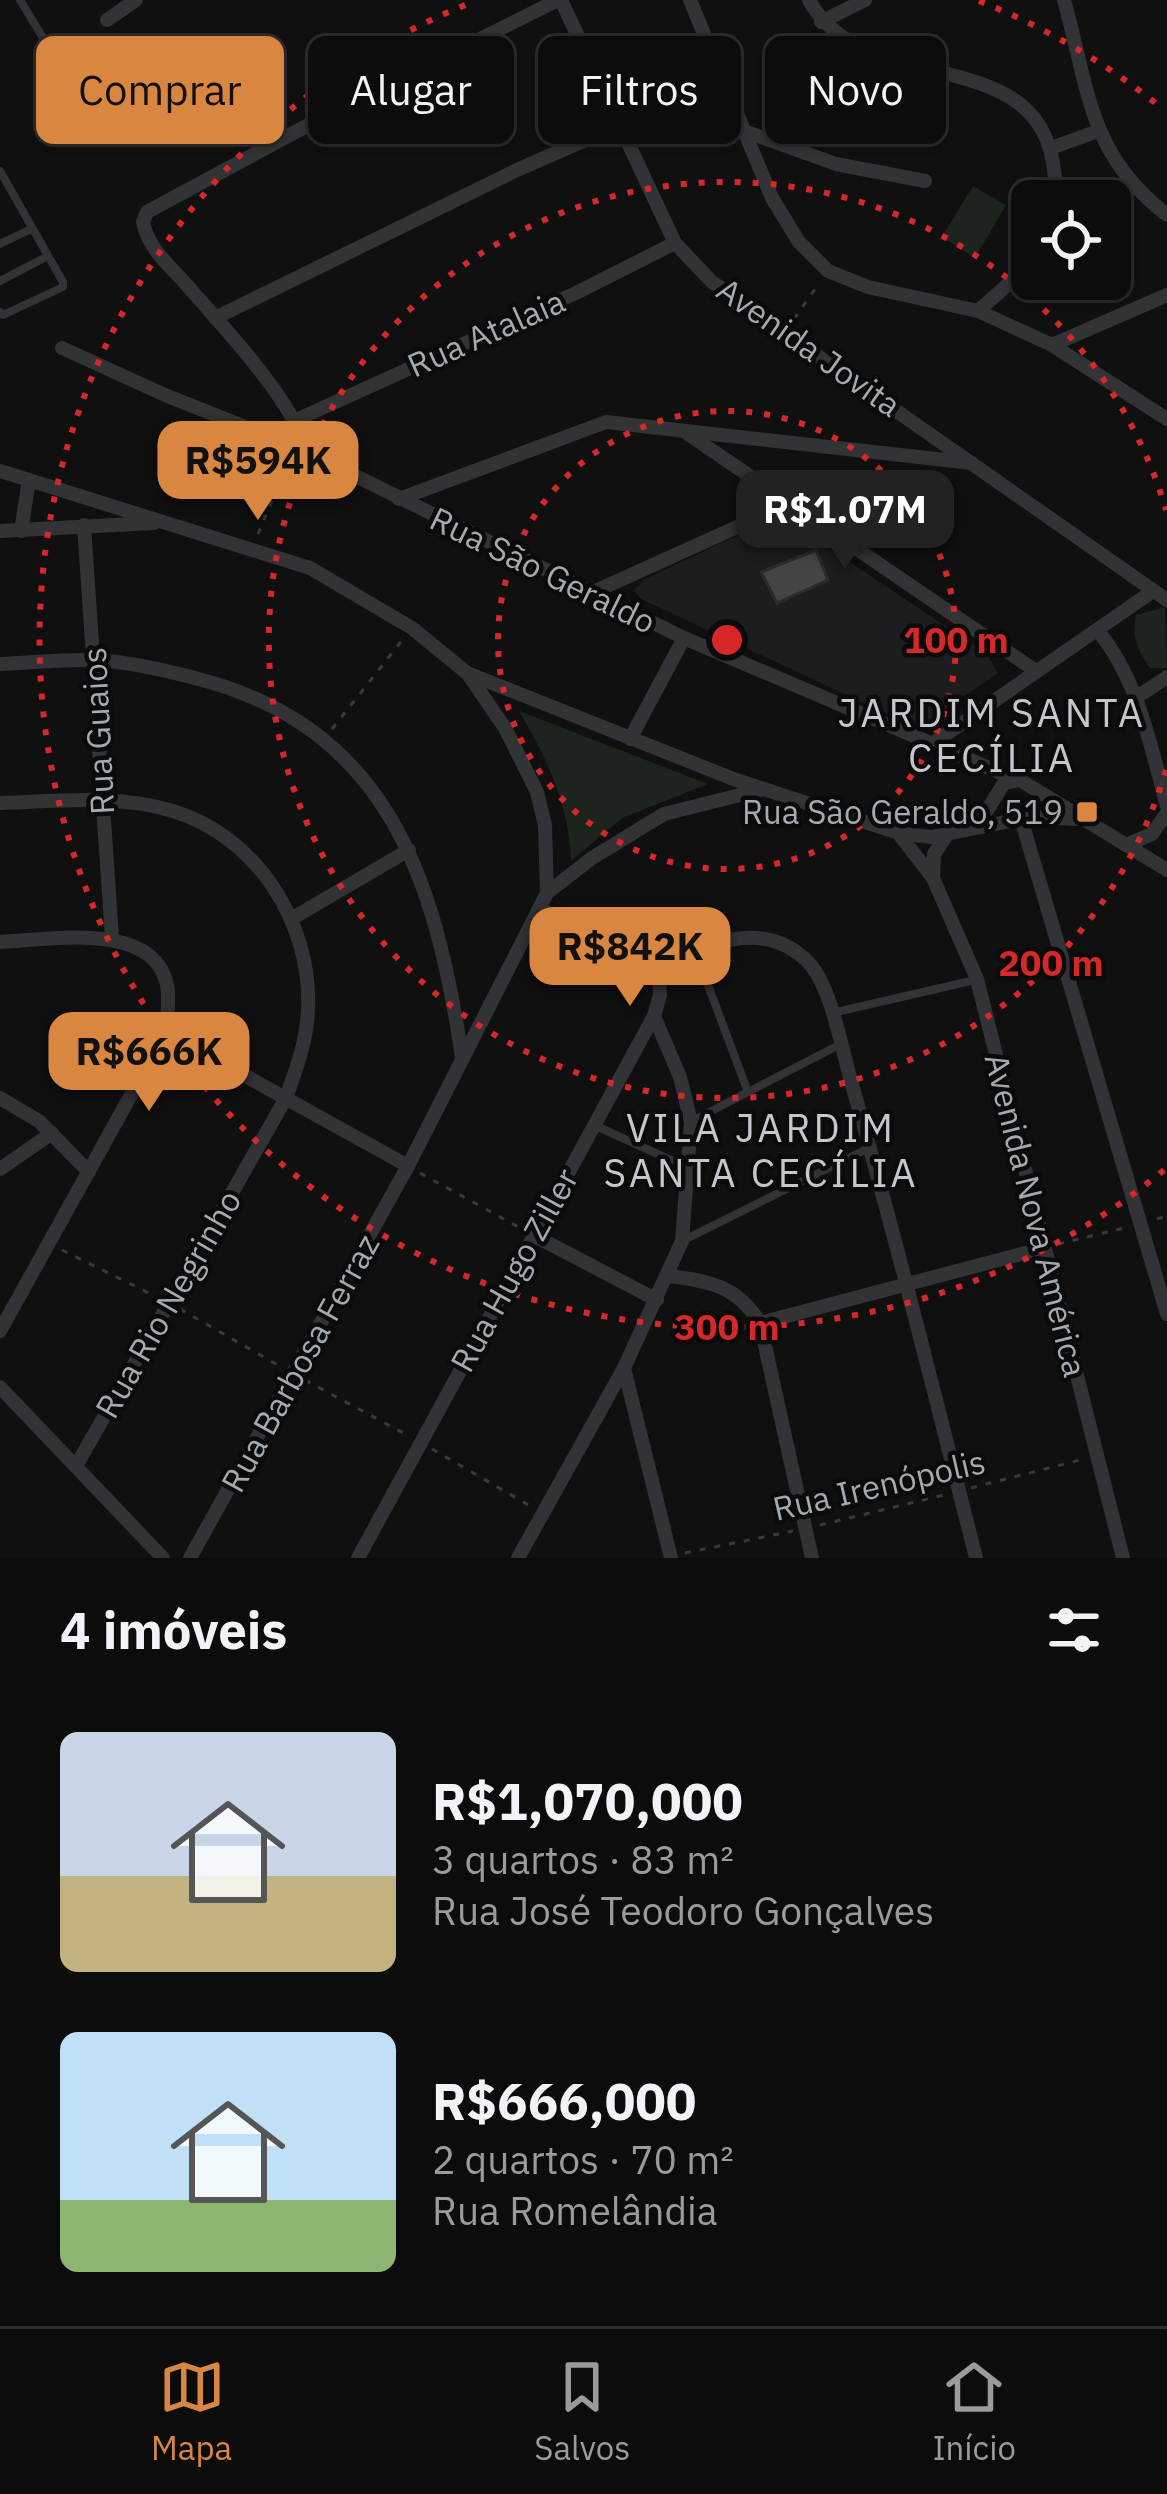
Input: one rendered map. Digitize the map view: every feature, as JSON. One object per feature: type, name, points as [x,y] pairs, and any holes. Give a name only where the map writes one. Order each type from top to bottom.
[{"type":"street","points":[[107,20],[136,0]]},
{"type":"street","points":[[300,449],[296,420],[149,243],[142,222],[147,212],[312,123],[559,0]]},
{"type":"street","name":"Avenida Jovita","points":[[559,0],[576,36]]},
{"type":"street","points":[[690,0],[706,36]]},
{"type":"street","points":[[808,0],[821,22],[854,46],[993,88],[1017,101],[1041,124],[1051,148],[1053,180]]},
{"type":"street","points":[[821,22],[865,0]]},
{"type":"street","points":[[1064,0],[1098,131],[1134,184],[1167,215]]},
{"type":"street","points":[[741,119],[785,221],[828,271],[868,287],[978,311],[1052,345],[1167,418]]},
{"type":"street","points":[[1051,148],[1098,131]]},
{"type":"street","points":[[747,133],[836,164],[925,181]]},
{"type":"street","points":[[215,318],[576,144]]},
{"type":"street","name":"Avenida Jovita","points":[[626,144],[675,243],[712,282],[1160,596]]},
{"type":"street","name":"Rua Atalaia","points":[[296,420],[577,293],[675,243]]},
{"type":"street","points":[[978,311],[1011,282]]},
{"type":"street","points":[[1052,345],[1167,295]]},
{"type":"street","name":"Rua São Geraldo","points":[[62,347],[300,449],[684,638],[1015,779]]},
{"type":"street","points":[[399,500],[606,422],[974,463]]},
{"type":"street","points":[[683,431],[1036,671]]},
{"type":"street","points":[[0,471],[310,568],[412,628],[466,673],[505,728],[537,792],[544,825],[547,893]]},
{"type":"street","points":[[21,530],[29,480]]},
{"type":"street","points":[[590,594],[788,504]]},
{"type":"street","points":[[0,531],[171,523]]},
{"type":"street","name":"Rua Guaios","points":[[84,525],[112,938]]},
{"type":"street","points":[[932,744],[1036,671],[1160,596]]},
{"type":"street","points":[[1098,631],[1113,649],[1137,697],[1167,809],[1152,834],[1126,845]]},
{"type":"street","points":[[631,739],[684,638]]},
{"type":"street","points":[[0,664],[94,660],[152,667],[227,686],[273,707],[323,740],[370,786],[410,850],[432,908],[462,1057]]},
{"type":"street","points":[[466,673],[736,780],[899,833],[954,834],[1021,820],[1079,819]]},
{"type":"street","points":[[1137,697],[1167,676]]},
{"type":"street","points":[[505,728],[506,708],[518,694]]},
{"type":"street","name":"Rua São Geraldo","points":[[961,756],[995,798]]},
{"type":"street","points":[[933,878],[934,854],[995,798],[1004,783],[1015,779],[1167,870]]},
{"type":"street","points":[[711,802],[736,780]]},
{"type":"street","points":[[547,893],[592,858],[664,814],[763,789]]},
{"type":"street","points":[[1021,820],[1037,801],[1034,789]]},
{"type":"street","points":[[995,798],[1000,815],[1021,820]]},
{"type":"street","name":"Rua Rio Negrinho","points":[[0,803],[102,799],[172,811],[210,825],[236,843],[262,871],[291,919],[306,974],[304,1047],[286,1098],[76,1466]]},
{"type":"street","points":[[1021,820],[1167,1314]]},
{"type":"street","name":"Avenida Nova América","points":[[899,833],[933,878],[976,979],[1123,1558]]},
{"type":"street","points":[[291,919],[410,850]]},
{"type":"street","name":"Rua Barbosa Ferraz","points":[[190,1558],[408,1166],[547,893]]},
{"type":"street","points":[[540,909],[659,972],[695,949],[746,937],[789,948],[817,972],[870,1147],[976,1558]]},
{"type":"street","points":[[0,942],[112,938],[142,950],[167,983],[166,1032],[0,1330]]},
{"type":"street","name":"Rua Hugo Ziller","points":[[358,1558],[654,1016],[659,972]]},
{"type":"street","points":[[454,1005],[482,1019]]},
{"type":"street","points":[[520,1556],[624,1368],[682,1241],[691,1122],[680,1077],[654,1016]]},
{"type":"street","points":[[166,1032],[408,1166]]},
{"type":"street","points":[[0,1098],[52,1133],[89,1172]]},
{"type":"street","points":[[0,1169],[52,1133]]},
{"type":"street","points":[[533,1235],[656,1300]]},
{"type":"street","points":[[760,1323],[1044,1248]]},
{"type":"street","points":[[669,1276],[733,1291],[748,1303],[760,1323],[812,1558]]},
{"type":"street","points":[[624,1368],[671,1557]]},
{"type":"street","points":[[0,1387],[163,1558]]},
{"type":"lane","points":[[20,0],[42,36]]},
{"type":"lane","points":[[0,170],[63,287],[1,314]]},
{"type":"lane","points":[[0,244],[31,229]]},
{"type":"lane","points":[[0,281],[48,256]]},
{"type":"lane","points":[[695,949],[748,1092]]},
{"type":"lane","points":[[832,1013],[976,979]]},
{"type":"lane","points":[[691,1122],[841,1044]]},
{"type":"lane","points":[[593,1125],[686,1167]]},
{"type":"lane","points":[[682,1241],[870,1147]]},
{"type":"path","points":[[785,332],[828,271]]},
{"type":"path","points":[[253,547],[300,449]]},
{"type":"path","points":[[323,740],[412,628]]},
{"type":"path","points":[[408,1166],[533,1235]]},
{"type":"path","points":[[1044,1248],[1141,1224]]},
{"type":"path","name":"Rua Irenópolis","points":[[671,1557],[1097,1456]]},
{"type":"shaded area","points":[[973,186],[1006,205],[975,258],[942,237]]},
{"type":"shaded area","points":[[768,521],[790,522],[987,654],[998,673],[917,728],[641,599],[634,590],[643,580]]},
{"type":"shaded area","points":[[1165,607],[1167,668],[1150,668],[1137,643],[1136,615]]},
{"type":"shaded area","points":[[519,711],[708,784],[622,818],[571,861],[555,783]]},
{"type":"building","points":[[816,550],[828,580],[777,603],[761,572]]},
{"type":"place","name":"Rua São Geraldo, 519","points":[[1087,812]]},
{"type":"district","name":"JARDIM SANTA CECÍLIA","points":[[992,736]]},
{"type":"district","name":"VILA JARDIM SANTA CECÍLIA","points":[[761,1150]]}]
